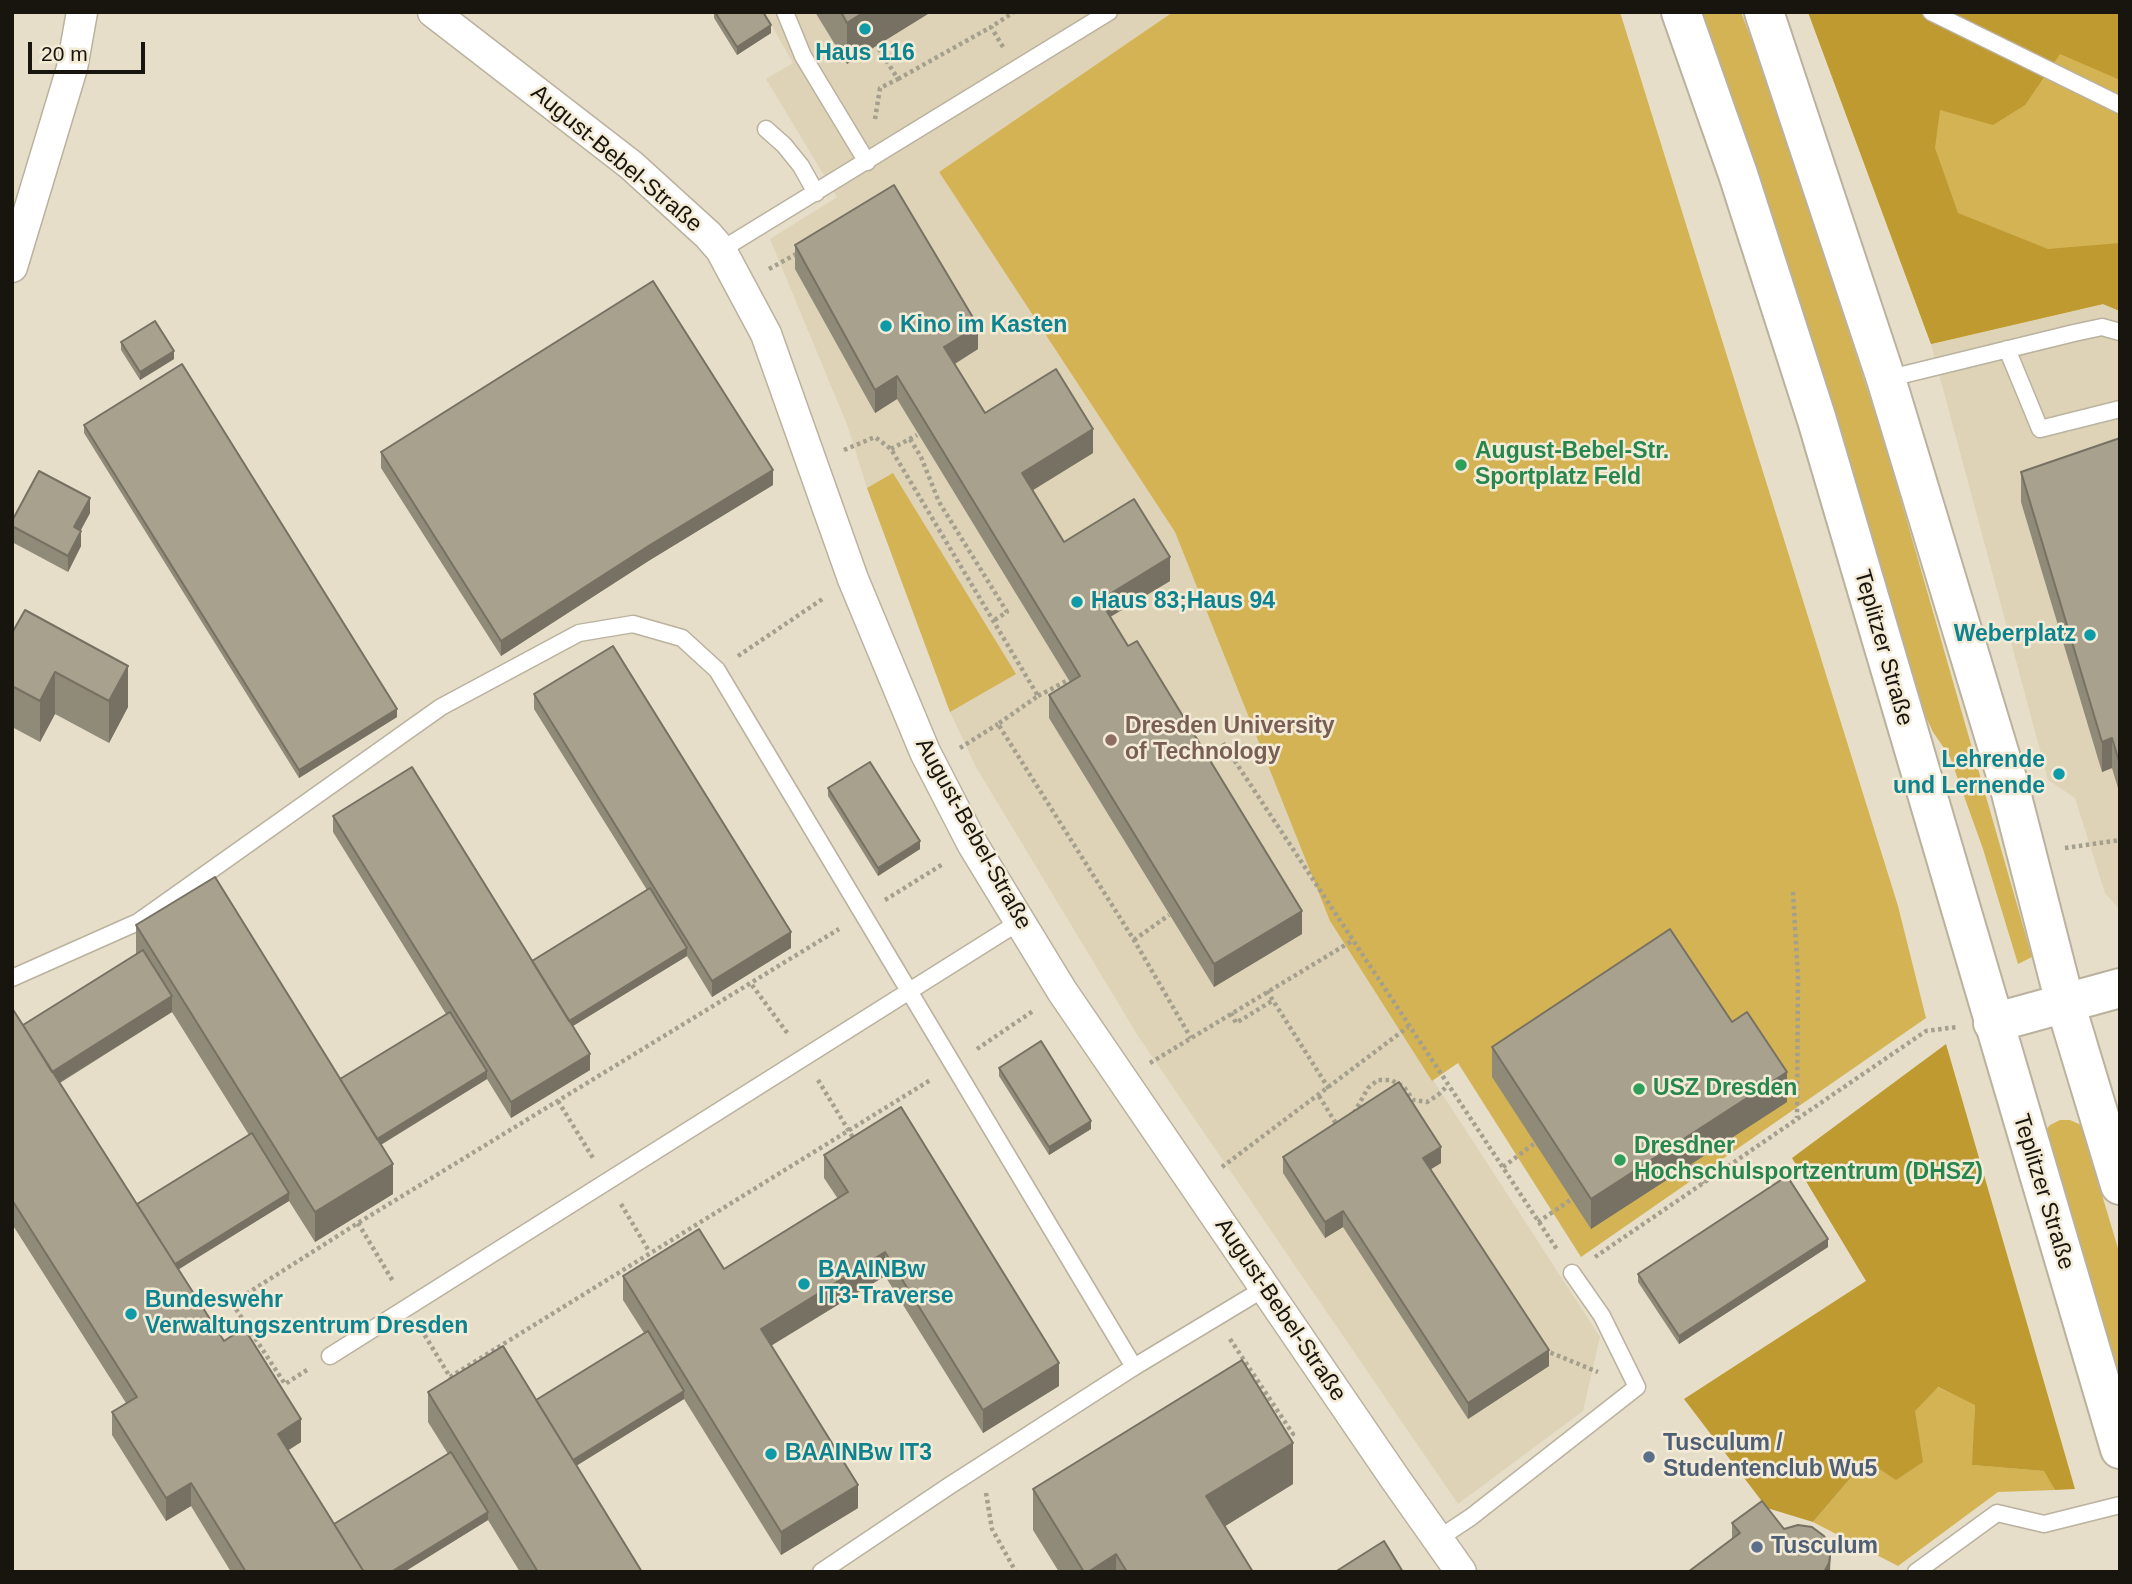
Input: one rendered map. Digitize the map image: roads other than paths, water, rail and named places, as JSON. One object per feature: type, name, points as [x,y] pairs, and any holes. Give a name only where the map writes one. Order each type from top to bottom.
[{"type":"main road","name":"Teplitzer Straße","points":[[1681,12],[1738,174],[1817,420],[2120,1449]]},
{"type":"main road","points":[[1764,12],[1886,379],[2009,785],[2064,1003],[2120,1185]]},
{"type":"main road","points":[[1993,1023],[2120,988]]},
{"type":"street","points":[[12,267],[72,68],[82,12]]},
{"type":"street","name":"August-Bebel-Straße","points":[[433,12],[631,165],[721,250],[766,334],[853,579],[932,767],[973,845],[1062,991],[1461,1572]]},
{"type":"lane","points":[[785,12],[803,56],[867,162]]},
{"type":"lane","points":[[721,250],[1109,12]]},
{"type":"lane","points":[[1931,12],[2120,105]]},
{"type":"lane","points":[[766,129],[801,166],[816,193]]},
{"type":"lane","points":[[1886,379],[2102,327],[2120,332]]},
{"type":"lane","points":[[2007,349],[2040,429],[2120,409]]},
{"type":"lane","points":[[12,978],[138,922],[441,707],[579,633],[633,624],[682,638],[718,670],[1134,1367]]},
{"type":"lane","points":[[330,1356],[1019,922]]},
{"type":"lane","points":[[1438,1539],[1471,1517],[1637,1387],[1602,1316],[1572,1273]]},
{"type":"lane","points":[[821,1572],[1134,1367],[1265,1288]]},
{"type":"lane","points":[[1916,1572],[1997,1513],[2044,1524],[2120,1505]]},
{"type":"place","name":"Haus 116","points":[[865,29]]},
{"type":"place","name":"Kino im Kasten","points":[[886,326]]},
{"type":"place","name":"August-Bebel-Str. Sportplatz Feld","points":[[1461,465]]},
{"type":"place","name":"Haus 83;Haus 94","points":[[1077,602]]},
{"type":"place","name":"Weberplatz","points":[[2090,635]]},
{"type":"place","name":"Dresden University of Technology","points":[[1111,740]]},
{"type":"place","name":"Lehrende und Lernende","points":[[2059,774]]},
{"type":"place","name":"USZ Dresden","points":[[1639,1089]]},
{"type":"place","name":"Dresdner Hochschulsportzentrum (DHSZ)","points":[[1620,1160]]},
{"type":"place","name":"BAAINBw IT3-Traverse","points":[[804,1284]]},
{"type":"place","name":"Bundeswehr Verwaltungszentrum Dresden","points":[[131,1314]]},
{"type":"place","name":"BAAINBw IT3","points":[[771,1454]]},
{"type":"place","name":"Tusculum / Studentenclub Wu5","points":[[1649,1457]]},
{"type":"place","name":"Tusculum","points":[[1757,1547]]}]
